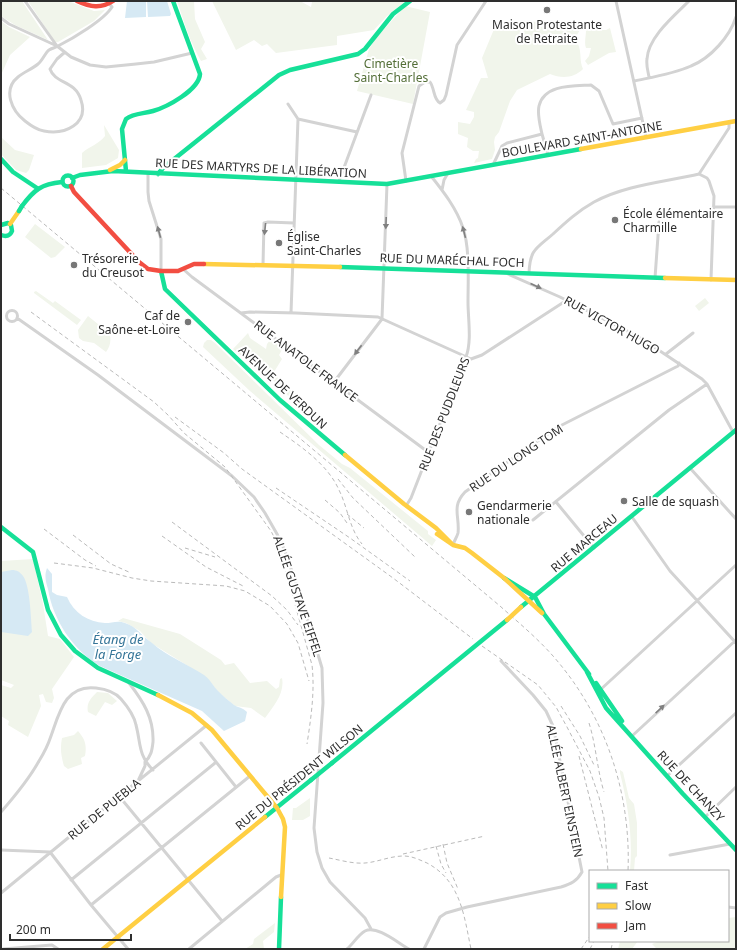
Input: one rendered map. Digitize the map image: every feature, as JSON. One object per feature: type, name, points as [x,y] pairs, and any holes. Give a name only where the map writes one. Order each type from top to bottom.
[{"type":"main road","points":[[77,1],[96,7],[109,2]]},
{"type":"main road","points":[[126,171],[122,129],[124,120],[132,114],[155,110],[189,92],[197,84],[200,74],[173,1]]},
{"type":"main road","points":[[158,174],[163,168],[279,75],[290,70],[352,56],[365,49],[393,14],[410,1]]},
{"type":"main road","name":"BOULEVARD SAINT-ANTOINE","points":[[431,176],[736,121]]},
{"type":"main road","points":[[1,159],[13,172],[37,188]]},
{"type":"main road","points":[[108,171],[126,160]]},
{"type":"main road","name":"RUE DES MARTYRS DE LA LIBÉRATION","points":[[72,178],[80,175],[108,171],[126,171],[158,174],[387,184],[431,176]]},
{"type":"main road","points":[[1,235],[6,237],[12,234],[11,223],[37,188],[62,182],[66,176],[72,178],[73,183],[71,186],[66,186],[62,182]]},
{"type":"main road","name":"RUE DU MARÉCHAL FOCH","points":[[71,186],[74,192],[144,267],[154,271],[178,271],[194,264],[293,265],[736,280]]},
{"type":"main road","points":[[1,224],[11,223]]},
{"type":"main road","name":"AVENUE DE VERDUN","points":[[162,271],[162,280],[165,289],[318,433],[446,541],[453,545],[465,548],[504,578],[529,602]]},
{"type":"main road","name":"RUE MARCEAU","points":[[521,607],[529,602],[690,468],[735,433]]},
{"type":"main road","points":[[1,527],[34,552],[48,610],[61,635],[75,651],[89,663],[192,713],[207,725],[277,808],[285,823],[279,949]]},
{"type":"main road","name":"AVENUE DE VERDUN","points":[[504,578],[535,597]]},
{"type":"main road","name":"RUE DE CHANZY","points":[[535,597],[544,614],[632,736],[736,850]]},
{"type":"main road","name":"RUE DE CHANZY","points":[[529,602],[544,614]]},
{"type":"main road","name":"RUE DU PRÉSIDENT WILSON","points":[[103,949],[521,607]]},
{"type":"street","points":[[25,1],[57,46]]},
{"type":"street","points":[[406,181],[402,153],[419,86],[425,82],[430,82],[436,100],[440,103],[442,102],[446,95],[457,45],[486,1]]},
{"type":"street","points":[[616,1],[646,138]]},
{"type":"street","points":[[649,77],[647,56],[651,45],[664,26],[689,1]]},
{"type":"street","points":[[65,52],[57,59],[50,69],[55,77],[74,88],[79,93],[82,106],[82,115],[79,122],[69,128],[55,132],[43,131],[26,122],[16,112],[10,99],[9,92],[11,86],[17,78],[39,64],[49,50],[95,23],[111,9],[109,2]]},
{"type":"street","points":[[634,80],[677,71],[692,66],[720,44],[735,23],[736,17]]},
{"type":"street","points":[[1,18],[10,24],[57,46],[71,57],[90,65],[106,67],[154,62],[192,53]]},
{"type":"street","points":[[548,155],[542,134],[539,106],[543,97],[557,88],[591,85],[599,92],[613,124],[642,118]]},
{"type":"street","points":[[339,181],[371,95]]},
{"type":"street","points":[[288,104],[298,119],[292,313]]},
{"type":"street","points":[[298,119],[357,132]]},
{"type":"street","points":[[699,174],[729,128],[729,122]]},
{"type":"street","points":[[494,165],[502,146],[506,143],[542,134]]},
{"type":"street","points":[[148,173],[149,201],[161,239],[162,271]]},
{"type":"street","points":[[442,190],[444,180],[449,173]]},
{"type":"street","points":[[529,273],[529,260],[533,252],[571,218],[594,202],[625,190],[699,174],[707,178],[711,184],[714,196],[711,280]]},
{"type":"street","points":[[431,176],[442,190],[461,222],[466,243],[468,271]]},
{"type":"street","points":[[334,382],[382,319],[387,184]]},
{"type":"street","points":[[714,207],[736,207]]},
{"type":"street","points":[[655,278],[659,222]]},
{"type":"street","points":[[263,265],[264,223],[294,223]]},
{"type":"street","name":"RUE ANATOLE FRANCE","points":[[183,269],[428,452]]},
{"type":"street","name":"RUE DES PUDDLEURS","points":[[406,506],[411,498],[466,357],[469,340],[468,271]]},
{"type":"street","name":"RUE VICTOR HUGO","points":[[505,272],[567,300],[639,337],[680,363],[707,384],[735,433]]},
{"type":"street","points":[[241,313],[250,312],[375,316],[471,359],[477,358],[567,300]]},
{"type":"street","name":"ALLÉE GUSTAVE EIFFEL","points":[[17,318],[98,375],[232,476],[254,497],[269,520],[285,551],[322,668],[323,710],[321,744],[318,761],[314,828],[315,844],[319,860],[330,882],[365,918],[371,929]]},
{"type":"street","points":[[666,354],[693,333]]},
{"type":"street","name":"RUE DU LONG TOM","points":[[453,545],[458,532],[456,514],[458,502],[465,492],[558,428],[678,366],[680,363]]},
{"type":"street","points":[[533,520],[669,410],[707,384]]},
{"type":"street","points":[[690,468],[736,519]]},
{"type":"street","points":[[556,502],[594,548]]},
{"type":"street","points":[[632,517],[670,571],[735,642],[632,736]]},
{"type":"street","points":[[599,691],[736,565]]},
{"type":"street","name":"ALLÉE ALBERT EINSTEIN","points":[[424,949],[440,917],[446,913],[561,887],[572,883],[582,872],[553,726],[542,706],[501,661]]},
{"type":"street","points":[[129,683],[143,702],[152,726],[152,752],[150,758],[145,762]]},
{"type":"street","points":[[1,812],[23,786],[38,762],[51,738],[63,704],[67,698],[78,690],[93,687],[102,688],[119,697],[129,709],[136,724],[140,749],[145,762],[151,771]]},
{"type":"street","points":[[667,776],[736,713]]},
{"type":"street","name":"RUE DE PUEBLA","points":[[1,894],[50,852],[207,725]]},
{"type":"street","points":[[201,743],[215,763],[236,787]]},
{"type":"street","points":[[137,782],[145,766],[145,762]]},
{"type":"street","points":[[71,880],[215,763]]},
{"type":"street","points":[[145,766],[151,771]]},
{"type":"street","points":[[91,905],[250,776]]},
{"type":"street","points":[[705,816],[736,788]]},
{"type":"street","points":[[119,796],[222,921]]},
{"type":"street","points":[[670,855],[730,844]]},
{"type":"street","points":[[1,850],[50,852],[91,905],[128,949]]},
{"type":"street","points":[[189,949],[276,877],[282,875]]},
{"type":"street","points":[[347,949],[363,932],[371,929],[382,932],[410,949]]},
{"type":"street","points":[[3,949],[52,945],[58,949]]},
{"type":"green space","points":[[1,1],[22,1],[48,40],[15,25],[1,16]]},
{"type":"green space","points":[[28,1],[68,1],[94,11],[105,10],[94,21],[58,42],[55,42]]},
{"type":"green space","points":[[177,1],[194,1],[195,19],[205,42],[201,49],[207,59],[201,61],[197,54]]},
{"type":"green space","points":[[212,1],[300,1],[311,7],[312,2],[309,1],[406,1],[387,16],[374,30],[337,36],[337,45],[276,53],[267,44],[262,46],[254,40],[236,50]]},
{"type":"green space","name":"Cimetière Saint-Charles","points":[[405,6],[430,12],[413,104],[357,91],[369,49],[377,37]]},
{"type":"green space","points":[[1,21],[9,27],[30,37],[10,55],[1,75]]},
{"type":"green space","points":[[526,21],[548,23],[550,29],[581,24],[576,36],[565,43],[570,45],[578,44],[583,69],[568,77],[559,77],[550,74],[517,90],[510,101],[499,132],[495,137],[495,150],[492,159],[474,163],[478,158],[479,151],[473,151],[467,147],[468,138],[458,134],[458,122],[470,124],[474,117],[474,112],[466,110],[481,78],[488,78],[482,58],[497,22],[509,27]]},
{"type":"green space","points":[[610,28],[616,52],[609,53],[588,65],[585,61],[589,56],[591,48],[586,48],[585,46],[586,30],[606,30]]},
{"type":"green space","points":[[104,125],[119,150],[118,158],[106,165],[82,168],[82,153],[105,136]]},
{"type":"green space","points":[[1,137],[15,150],[34,155],[29,170],[26,173],[16,170],[1,154]]},
{"type":"green space","points":[[35,224],[65,247],[55,257],[51,258],[25,237]]},
{"type":"green space","points":[[36,291],[53,303],[55,301],[81,320],[77,325],[34,293]]},
{"type":"green space","points":[[705,298],[709,303],[699,311],[695,306]]},
{"type":"green space","points":[[88,316],[109,333],[110,343],[106,352],[94,343],[83,341],[79,338],[78,330]]},
{"type":"green space","points":[[248,333],[250,338],[266,349],[267,344],[271,339],[283,348],[279,355],[282,359],[274,372],[289,389],[296,394],[298,397],[296,401],[277,388],[275,382],[233,349]]},
{"type":"green space","points":[[207,340],[211,340],[215,343],[319,445],[428,531],[428,534],[436,540],[432,546],[250,391],[203,347]]},
{"type":"green space","points":[[33,559],[43,604],[48,636],[60,639],[74,657],[52,689],[54,698],[52,703],[46,702],[43,694],[39,695],[41,706],[28,737],[8,725],[9,721],[1,716],[1,685],[11,688],[14,685],[1,680],[1,561]]},
{"type":"green space","points":[[123,618],[180,634],[221,660],[225,665],[234,663],[250,683],[267,681],[276,689],[279,687],[280,679],[282,678],[282,689],[278,699],[265,718],[251,708],[235,706],[217,691],[212,684],[188,666],[151,643],[140,631],[126,623],[118,621]]},
{"type":"green space","points":[[97,692],[108,693],[117,701],[112,705],[105,702],[96,716],[88,712],[88,706],[93,696]]},
{"type":"green space","points":[[78,731],[85,742],[85,756],[81,758],[82,764],[68,769],[64,766],[62,759],[62,738],[74,735]]},
{"type":"green space","points":[[620,770],[623,772],[629,798],[634,804],[637,823],[637,856],[635,858],[634,870],[630,870],[631,846],[629,821]]},
{"type":"green space","points":[[310,798],[310,816],[303,820],[292,820],[293,808],[296,808]]},
{"type":"green space","points":[[736,917],[736,949],[657,949],[652,944],[657,942],[729,942],[729,918]]},
{"type":"green space","points":[[275,923],[274,932],[263,941],[264,949],[245,949],[253,944],[254,939]]},
{"type":"green space","points":[[620,942],[637,942],[632,949],[618,949]]},
{"type":"water","points":[[127,1],[146,1],[146,17],[125,18]]},
{"type":"water","points":[[147,1],[167,1],[171,14],[170,16],[148,17]]},
{"type":"water","name":"Étang de la Forge","points":[[47,568],[52,574],[52,592],[57,595],[67,597],[70,603],[82,616],[93,621],[105,623],[120,622],[133,627],[164,652],[206,677],[218,691],[234,705],[247,712],[245,721],[224,731],[202,711],[100,666],[90,659],[73,643],[54,612],[45,576]]},
{"type":"water","points":[[12,570],[20,572],[27,587],[30,602],[32,632],[28,636],[1,632],[1,572]]},
{"type":"railway","points":[[1,188],[500,606],[545,647],[576,685],[603,734],[613,760],[625,815],[628,843],[628,870]]},
{"type":"railway","points":[[31,312],[154,402],[184,433],[225,467],[271,531],[279,547],[312,665],[313,695],[307,744]]},
{"type":"railway","points":[[175,417],[224,453],[242,469],[393,578],[473,639]]},
{"type":"railway","points":[[280,432],[314,457],[328,472],[339,490],[351,525],[362,544]]},
{"type":"railway","points":[[338,479],[353,498],[415,557]]},
{"type":"railway","points":[[276,488],[410,581]]},
{"type":"railway","points":[[325,500],[340,513],[347,523]]},
{"type":"railway","points":[[347,514],[364,528]]},
{"type":"railway","points":[[172,522],[272,596],[287,610],[298,625]]},
{"type":"railway","points":[[44,529],[85,560],[96,566]]},
{"type":"railway","points":[[73,535],[111,564],[131,573]]},
{"type":"railway","points":[[162,536],[206,567],[245,587]]},
{"type":"railway","points":[[185,548],[215,557]]},
{"type":"railway","points":[[54,563],[93,568],[132,578],[151,581],[226,586],[245,591],[270,606],[287,624],[298,643],[309,681]]},
{"type":"railway","points":[[482,646],[538,685],[556,707],[590,771],[599,797],[604,818],[608,870]]},
{"type":"railway","points":[[561,706],[580,736],[594,765]]},
{"type":"railway","points":[[589,723],[604,792]]},
{"type":"railway","points":[[579,756],[603,851]]},
{"type":"railway","points":[[403,854],[485,836]]},
{"type":"railway","points":[[443,844],[447,863],[458,889]]},
{"type":"railway","points":[[436,846],[441,864],[446,873]]},
{"type":"railway","points":[[329,858],[360,863],[404,856],[413,857],[427,863],[447,879],[454,889],[463,912],[471,949]]},
{"type":"railway","points":[[581,949],[589,937]]},
{"type":"railway","points":[[590,949],[594,942]]},
{"type":"railway","points":[[611,949],[613,942]]},
{"type":"traffic: fast","points":[[126,171],[122,129],[126,119],[135,115],[159,109],[174,102],[194,86],[200,74],[173,1]]},
{"type":"traffic: fast","points":[[158,174],[163,168],[279,75],[290,70],[358,54],[365,49],[393,14],[410,1]]},
{"type":"traffic: fast","points":[[72,178],[80,175],[113,171],[387,184],[581,149]]},
{"type":"traffic: fast","points":[[1,159],[13,172],[37,188]]},
{"type":"traffic: fast","points":[[68,175],[72,177],[74,181],[72,185],[68,187],[64,185],[62,181],[64,177],[68,175]]},
{"type":"traffic: fast","points":[[22,206],[34,192],[43,186],[62,182]]},
{"type":"traffic: fast","points":[[19,211],[22,206]]},
{"type":"traffic: fast","points":[[1,225],[8,223],[11,225],[12,231],[8,236],[1,235]]},
{"type":"traffic: fast","points":[[340,267],[665,278]]},
{"type":"traffic: fast","points":[[161,271],[165,289],[280,400],[345,455]]},
{"type":"traffic: fast","points":[[521,607],[736,430]]},
{"type":"traffic: fast","points":[[1,527],[33,552],[48,610],[61,635],[75,651],[98,668],[158,695]]},
{"type":"traffic: fast","points":[[504,578],[535,597],[544,614],[589,674]]},
{"type":"traffic: fast","points":[[332,763],[507,620]]},
{"type":"traffic: fast","points":[[587,672],[606,708],[683,794],[736,850]]},
{"type":"traffic: fast","points":[[596,683],[622,721]]},
{"type":"traffic: fast","points":[[311,780],[332,763]]},
{"type":"traffic: fast","points":[[265,817],[311,780]]},
{"type":"traffic: fast","points":[[279,949],[281,897]]},
{"type":"traffic: slow","points":[[581,149],[736,121]]},
{"type":"traffic: slow","points":[[110,170],[120,165],[125,160]]},
{"type":"traffic: slow","points":[[10,224],[19,211]]},
{"type":"traffic: slow","points":[[204,264],[340,267]]},
{"type":"traffic: slow","points":[[665,278],[736,280]]},
{"type":"traffic: slow","points":[[345,455],[404,504],[436,528],[453,545]]},
{"type":"traffic: slow","points":[[437,534],[453,545],[465,548],[472,553],[504,578],[542,613]]},
{"type":"traffic: slow","points":[[507,620],[521,607]]},
{"type":"traffic: slow","points":[[158,695],[192,713],[212,730],[277,808],[283,819],[285,827],[281,897]]},
{"type":"traffic: slow","points":[[103,949],[265,817]]},
{"type":"traffic: jam","points":[[77,1],[86,5],[95,6],[109,4],[113,1]]},
{"type":"traffic: jam","points":[[71,186],[74,192],[139,262],[148,269],[178,271],[194,264],[204,264]]},
{"type":"place","name":"Maison Protestante de Retraite","points":[[547,10]]},
{"type":"place","name":"École élémentaire Charmille","points":[[615,220]]},
{"type":"place","name":"Église Saint-Charles","points":[[279,243]]},
{"type":"place","name":"Trésorerie du Creusot","points":[[74,265]]},
{"type":"place","name":"Caf de Saône-et-Loire","points":[[188,322]]},
{"type":"place","name":"Salle de squash","points":[[624,501]]},
{"type":"place","name":"Gendarmerie nationale","points":[[469,512]]}]
